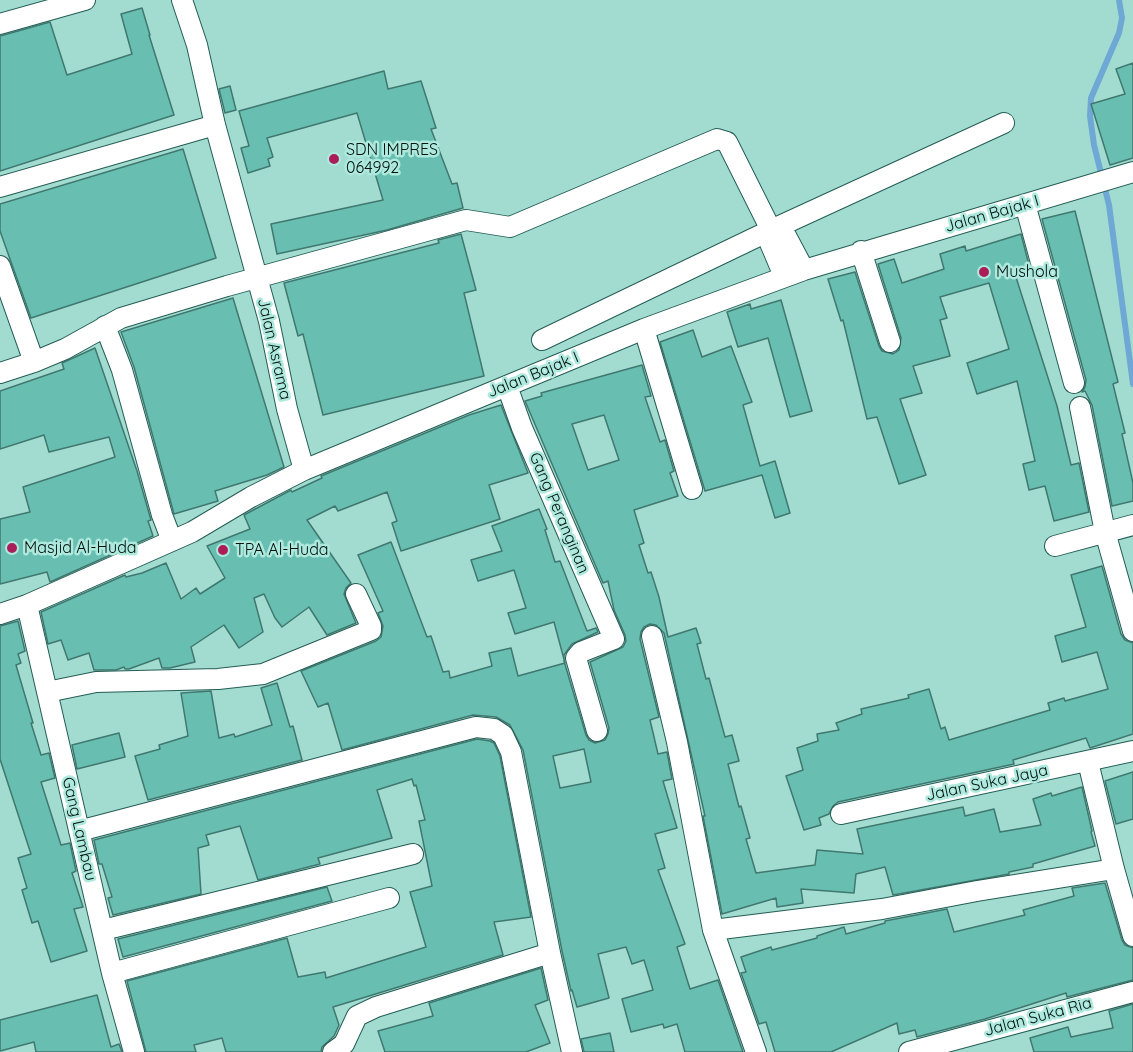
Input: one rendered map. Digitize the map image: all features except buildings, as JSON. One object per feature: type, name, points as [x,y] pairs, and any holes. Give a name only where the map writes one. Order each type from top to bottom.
[{"type":"street","points":[[0,24],[85,0]]},
{"type":"street","points":[[182,0],[197,45],[215,125],[257,278],[466,220],[510,227],[717,139],[727,142],[771,230],[770,243],[784,276]]},
{"type":"street","points":[[542,340],[771,230],[1004,123]]},
{"type":"street","points":[[0,187],[215,125]]},
{"type":"street","name":"Jalan Bajak I","points":[[0,614],[27,605],[192,532],[251,496],[304,470],[644,329],[784,276],[861,251],[1133,172]]},
{"type":"street","points":[[1025,204],[1074,383]]},
{"type":"street","points":[[771,230],[786,236],[804,270]]},
{"type":"street","points":[[861,251],[890,342]]},
{"type":"street","points":[[0,266],[34,362]]},
{"type":"street","name":"Jalan Asrama","points":[[0,373],[65,350],[121,318],[257,278],[304,470]]},
{"type":"street","points":[[105,326],[122,370],[162,515],[172,541]]},
{"type":"street","points":[[644,329],[692,489]]},
{"type":"street","name":"Gang Peranginan","points":[[507,386],[522,428],[614,639],[581,652],[576,658],[597,731]]},
{"type":"street","points":[[1080,407],[1106,532],[1133,631]]},
{"type":"street","points":[[1055,546],[1133,525]]},
{"type":"street","points":[[47,692],[96,682],[218,679],[264,674],[371,630],[356,594]]},
{"type":"street","name":"Gang Lambau","points":[[27,605],[112,973],[134,1052]]},
{"type":"street","points":[[652,636],[677,742],[713,930],[756,1052]]},
{"type":"street","points":[[79,831],[476,727],[494,729],[503,735],[511,752],[550,953],[572,1052]]},
{"type":"street","name":"Jalan Suka Jaya","points":[[841,814],[1133,751]]},
{"type":"street","points":[[1088,762],[1133,936]]},
{"type":"street","points":[[103,930],[413,854]]},
{"type":"street","points":[[713,930],[882,909],[1114,869]]},
{"type":"street","points":[[112,973],[389,898]]},
{"type":"street","points":[[333,1052],[344,1044],[357,1016],[376,1007],[550,953]]},
{"type":"street","name":"Jalan Suka Ria","points":[[909,1052],[1133,992]]},
{"type":"waterway","points":[[1119,0],[1122,18],[1119,33],[1091,98],[1090,116],[1094,145],[1109,205],[1133,384]]},
{"type":"place","name":"SDN IMPRES 064992","points":[[334,159]]},
{"type":"place","name":"Mushola","points":[[984,272]]},
{"type":"place","name":"Masjid Al-Huda","points":[[12,548]]},
{"type":"place","name":"TPA Al-Huda","points":[[223,550]]}]
